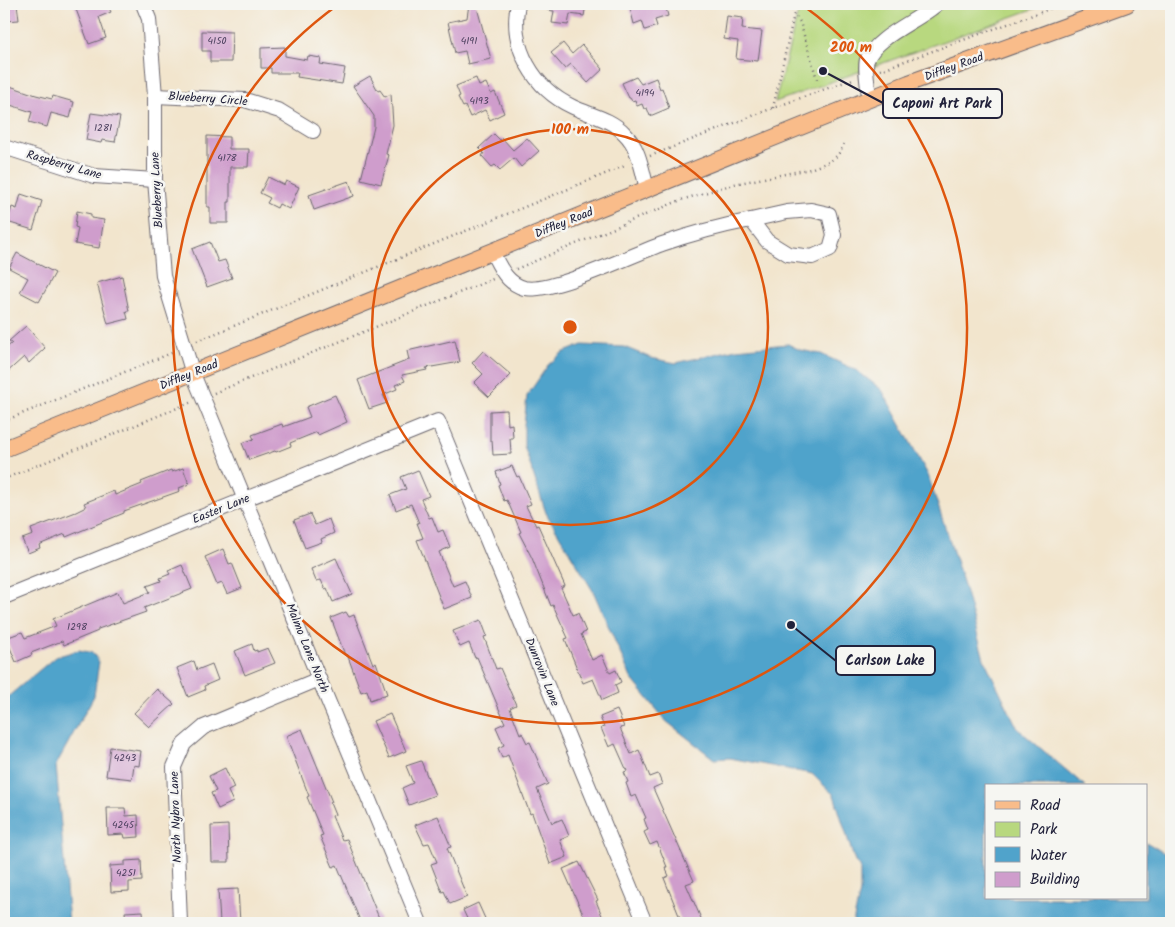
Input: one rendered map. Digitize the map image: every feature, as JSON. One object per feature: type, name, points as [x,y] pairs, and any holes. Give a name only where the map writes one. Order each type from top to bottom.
[{"type":"main road","name":"Diffley Road","points":[[4,449],[909,83],[1127,4]]},
{"type":"street","name":"Blueberry Lane","points":[[143,4],[150,19],[155,96],[155,180],[162,276],[193,374]]},
{"type":"street","points":[[518,4],[516,25],[518,37],[525,62],[533,75],[550,94],[561,101],[618,127],[632,142],[647,189]]},
{"type":"street","points":[[870,99],[866,61],[875,45],[937,4]]},
{"type":"street","name":"Blueberry Circle","points":[[155,96],[245,100],[280,111],[313,131]]},
{"type":"street","name":"Raspberry Lane","points":[[4,147],[94,176],[155,180]]},
{"type":"street","points":[[492,252],[504,274],[514,284],[523,288],[537,289],[719,226],[787,212],[811,210],[829,214],[834,235],[830,249],[812,257],[788,254],[767,241],[751,220]]},
{"type":"street","name":"Malmo Lane North","points":[[193,374],[420,923]]},
{"type":"street","name":"Easter Lane","points":[[4,597],[438,421]]},
{"type":"street","name":"Dunrovin Lane","points":[[438,421],[646,923]]},
{"type":"street","name":"North Nybro Lane","points":[[180,923],[174,767],[184,744],[204,726],[319,679]]},
{"type":"path","points":[[773,108],[794,14],[792,4]]},
{"type":"path","points":[[4,421],[639,160],[773,108],[1063,4]]},
{"type":"path","points":[[794,14],[800,22],[817,79]]},
{"type":"path","points":[[4,479],[681,200],[734,184],[810,169],[830,162],[838,155],[844,144]]},
{"type":"green space","points":[[798,4],[1047,4],[775,102],[799,9]]},
{"type":"water","points":[[788,344],[800,350],[821,354],[856,370],[882,390],[928,475],[964,585],[984,659],[1018,729],[1083,784],[985,784],[985,900],[1148,900],[1148,843],[1171,857],[1171,923],[853,923],[860,892],[860,866],[855,862],[834,795],[812,774],[730,758],[714,759],[666,721],[631,678],[593,591],[546,513],[524,446],[527,396],[548,365],[562,353],[582,345],[624,347],[651,358],[676,363],[736,349]]},
{"type":"water","points":[[79,650],[93,653],[99,662],[94,696],[56,765],[69,923],[4,923],[4,700],[55,657]]},
{"type":"building","points":[[4,4],[17,4],[19,20],[4,21]]},
{"type":"building","points":[[74,4],[107,4],[111,12],[99,17],[106,38],[89,44]]},
{"type":"building","points":[[469,4],[476,4],[491,59],[468,64],[465,51],[455,53],[448,22],[467,18]]},
{"type":"building","points":[[547,4],[586,4],[584,16],[570,14],[568,25],[552,23],[554,11],[547,10]]},
{"type":"building","points":[[629,4],[665,4],[668,16],[655,20],[657,26],[645,30],[642,21],[634,24]]},
{"type":"building","points":[[727,16],[743,18],[742,29],[762,31],[758,61],[736,59],[738,41],[724,39]]},
{"type":"building","points":[[202,31],[232,32],[231,62],[210,62],[210,51],[202,51]]},
{"type":"building","points":[[563,43],[572,54],[582,45],[603,69],[588,83],[571,64],[565,69],[551,53]]},
{"type":"building","points":[[285,47],[285,56],[307,60],[308,56],[321,58],[320,64],[345,68],[342,84],[297,77],[298,73],[271,73],[271,68],[261,68],[261,48]]},
{"type":"building","points":[[370,76],[378,91],[380,90],[385,97],[391,94],[393,125],[386,154],[389,155],[381,184],[361,179],[374,127],[374,116],[353,86]]},
{"type":"building","points":[[636,77],[641,84],[656,78],[660,89],[662,88],[669,108],[650,116],[647,108],[644,109],[642,104],[637,106],[635,100],[632,101],[629,98],[622,83]]},
{"type":"building","points":[[476,78],[479,86],[486,83],[491,94],[495,92],[504,113],[490,120],[485,110],[470,117],[458,97],[460,96],[456,86]]},
{"type":"building","points":[[4,84],[36,95],[52,99],[53,96],[74,102],[70,118],[51,113],[47,127],[29,122],[32,112],[4,103]]},
{"type":"building","points":[[91,113],[120,117],[115,142],[102,140],[101,143],[86,140]]},
{"type":"building","points":[[494,134],[500,140],[502,138],[513,150],[527,138],[539,151],[521,167],[514,158],[500,170],[495,165],[492,167],[482,156],[484,153],[479,148]]},
{"type":"building","points":[[207,136],[229,137],[229,149],[249,149],[248,167],[230,167],[228,223],[210,223],[210,207],[207,207]]},
{"type":"building","points":[[268,177],[284,185],[286,181],[299,187],[289,209],[279,204],[277,208],[267,203],[270,198],[260,193]]},
{"type":"building","points":[[349,181],[354,196],[314,210],[309,195]]},
{"type":"building","points":[[21,194],[42,201],[33,230],[7,222],[12,207],[17,209]]},
{"type":"building","points":[[77,211],[91,214],[91,218],[104,220],[99,248],[75,244],[78,228],[75,227]]},
{"type":"building","points":[[210,242],[218,262],[225,260],[232,278],[207,287],[192,249]]},
{"type":"building","points":[[17,253],[55,273],[39,302],[20,292],[28,278],[9,268]]},
{"type":"building","points":[[122,276],[129,311],[126,311],[128,319],[108,324],[97,283]]},
{"type":"building","points":[[26,326],[45,348],[29,363],[24,357],[4,375],[4,350],[12,343],[9,341]]},
{"type":"building","points":[[455,340],[460,362],[426,368],[427,370],[402,375],[405,381],[395,385],[397,389],[383,395],[387,403],[369,409],[358,380],[409,360],[407,351]]},
{"type":"building","points":[[483,351],[511,375],[489,397],[474,383],[483,374],[472,363]]},
{"type":"building","points":[[335,395],[347,422],[318,435],[317,432],[290,443],[291,446],[276,452],[249,460],[242,443],[254,439],[252,435],[282,424],[283,427],[310,417],[306,407]]},
{"type":"building","points":[[507,410],[508,425],[512,424],[513,438],[510,438],[511,454],[493,455],[492,440],[490,440],[490,411]]},
{"type":"building","points":[[512,466],[517,477],[519,476],[531,504],[526,506],[536,526],[538,525],[565,586],[561,588],[573,615],[578,613],[586,632],[581,634],[592,660],[602,655],[610,673],[616,670],[621,682],[615,685],[618,693],[602,700],[593,679],[583,683],[565,639],[568,638],[553,605],[551,606],[532,558],[519,533],[521,532],[507,500],[504,501],[498,485],[500,484],[496,472]]},
{"type":"building","points":[[183,468],[189,484],[179,488],[180,491],[124,511],[124,513],[66,537],[65,534],[39,545],[40,548],[28,553],[22,539],[33,535],[31,529],[76,512],[86,507],[84,503],[114,491],[115,495],[171,470],[172,472]]},
{"type":"building","points":[[418,470],[429,496],[421,499],[429,518],[432,517],[438,532],[443,530],[450,547],[439,552],[453,586],[465,581],[472,598],[444,609],[417,540],[423,538],[411,504],[396,510],[390,495],[406,489],[401,477]]},
{"type":"building","points":[[310,514],[315,525],[329,519],[334,533],[321,539],[322,542],[305,548],[294,520]]},
{"type":"building","points":[[223,549],[229,564],[232,563],[242,588],[227,594],[222,583],[217,585],[205,557]]},
{"type":"building","points":[[336,558],[352,594],[333,602],[327,588],[325,589],[321,580],[316,581],[311,569]]},
{"type":"building","points":[[182,565],[192,589],[144,608],[146,612],[98,629],[98,631],[64,645],[62,641],[31,653],[32,655],[16,662],[6,638],[22,632],[25,638],[56,626],[53,619],[118,592],[123,603],[150,592],[147,586],[161,581],[160,578],[170,574],[168,571]]},
{"type":"building","points":[[346,612],[349,617],[354,615],[373,664],[376,662],[387,694],[370,700],[367,690],[361,692],[331,618]]},
{"type":"building","points":[[481,620],[487,636],[484,637],[496,669],[500,668],[516,705],[510,708],[520,734],[522,733],[527,743],[530,742],[548,784],[537,789],[552,823],[562,819],[569,836],[560,840],[567,857],[550,864],[532,813],[530,814],[508,755],[502,758],[498,748],[504,745],[496,727],[505,723],[477,657],[475,658],[469,643],[460,647],[453,631]]},
{"type":"building","points":[[252,644],[254,651],[257,650],[257,652],[268,648],[275,663],[245,675],[235,651]]},
{"type":"building","points":[[194,661],[197,670],[212,664],[218,680],[204,686],[205,690],[188,697],[177,668]]},
{"type":"building","points":[[157,689],[174,704],[149,727],[134,713]]},
{"type":"building","points":[[617,710],[624,727],[620,728],[631,754],[639,750],[650,777],[658,774],[662,784],[653,788],[694,881],[686,884],[703,923],[682,923],[664,878],[669,876],[657,842],[650,845],[644,832],[648,830],[644,819],[646,818],[636,795],[631,797],[626,783],[628,782],[624,772],[627,771],[615,744],[609,747],[601,728],[604,727],[600,717]]},
{"type":"building","points":[[390,714],[406,751],[389,758],[373,721]]},
{"type":"building","points":[[302,729],[332,802],[330,803],[335,815],[332,816],[342,840],[347,839],[381,923],[361,923],[337,865],[333,867],[320,836],[323,835],[307,797],[309,796],[286,736]]},
{"type":"building","points":[[110,747],[141,751],[139,766],[134,765],[132,779],[106,776]]},
{"type":"building","points":[[421,761],[435,795],[409,805],[402,788],[413,783],[406,766]]},
{"type":"building","points":[[225,768],[234,788],[228,791],[233,802],[218,809],[211,793],[216,791],[209,776]]},
{"type":"building","points":[[107,808],[125,808],[126,816],[138,815],[139,837],[125,838],[124,834],[108,835]]},
{"type":"building","points":[[438,816],[451,847],[447,848],[467,897],[450,904],[444,891],[442,892],[431,864],[437,862],[429,843],[424,844],[415,825]]},
{"type":"building","points":[[228,825],[229,862],[212,862],[211,826]]},
{"type":"building","points":[[141,860],[142,881],[129,882],[129,891],[111,892],[110,866],[125,865],[125,861]]},
{"type":"building","points":[[579,862],[598,900],[596,901],[605,923],[587,923],[563,869]]},
{"type":"building","points":[[238,889],[240,923],[220,923],[218,890]]},
{"type":"building","points":[[478,903],[487,923],[469,923],[463,910]]},
{"type":"building","points":[[143,911],[144,923],[126,923],[125,912]]},
{"type":"place","name":"Caponi Art Park","points":[[823,71]]},
{"type":"place","name":"Carlson Lake","points":[[791,625]]}]
